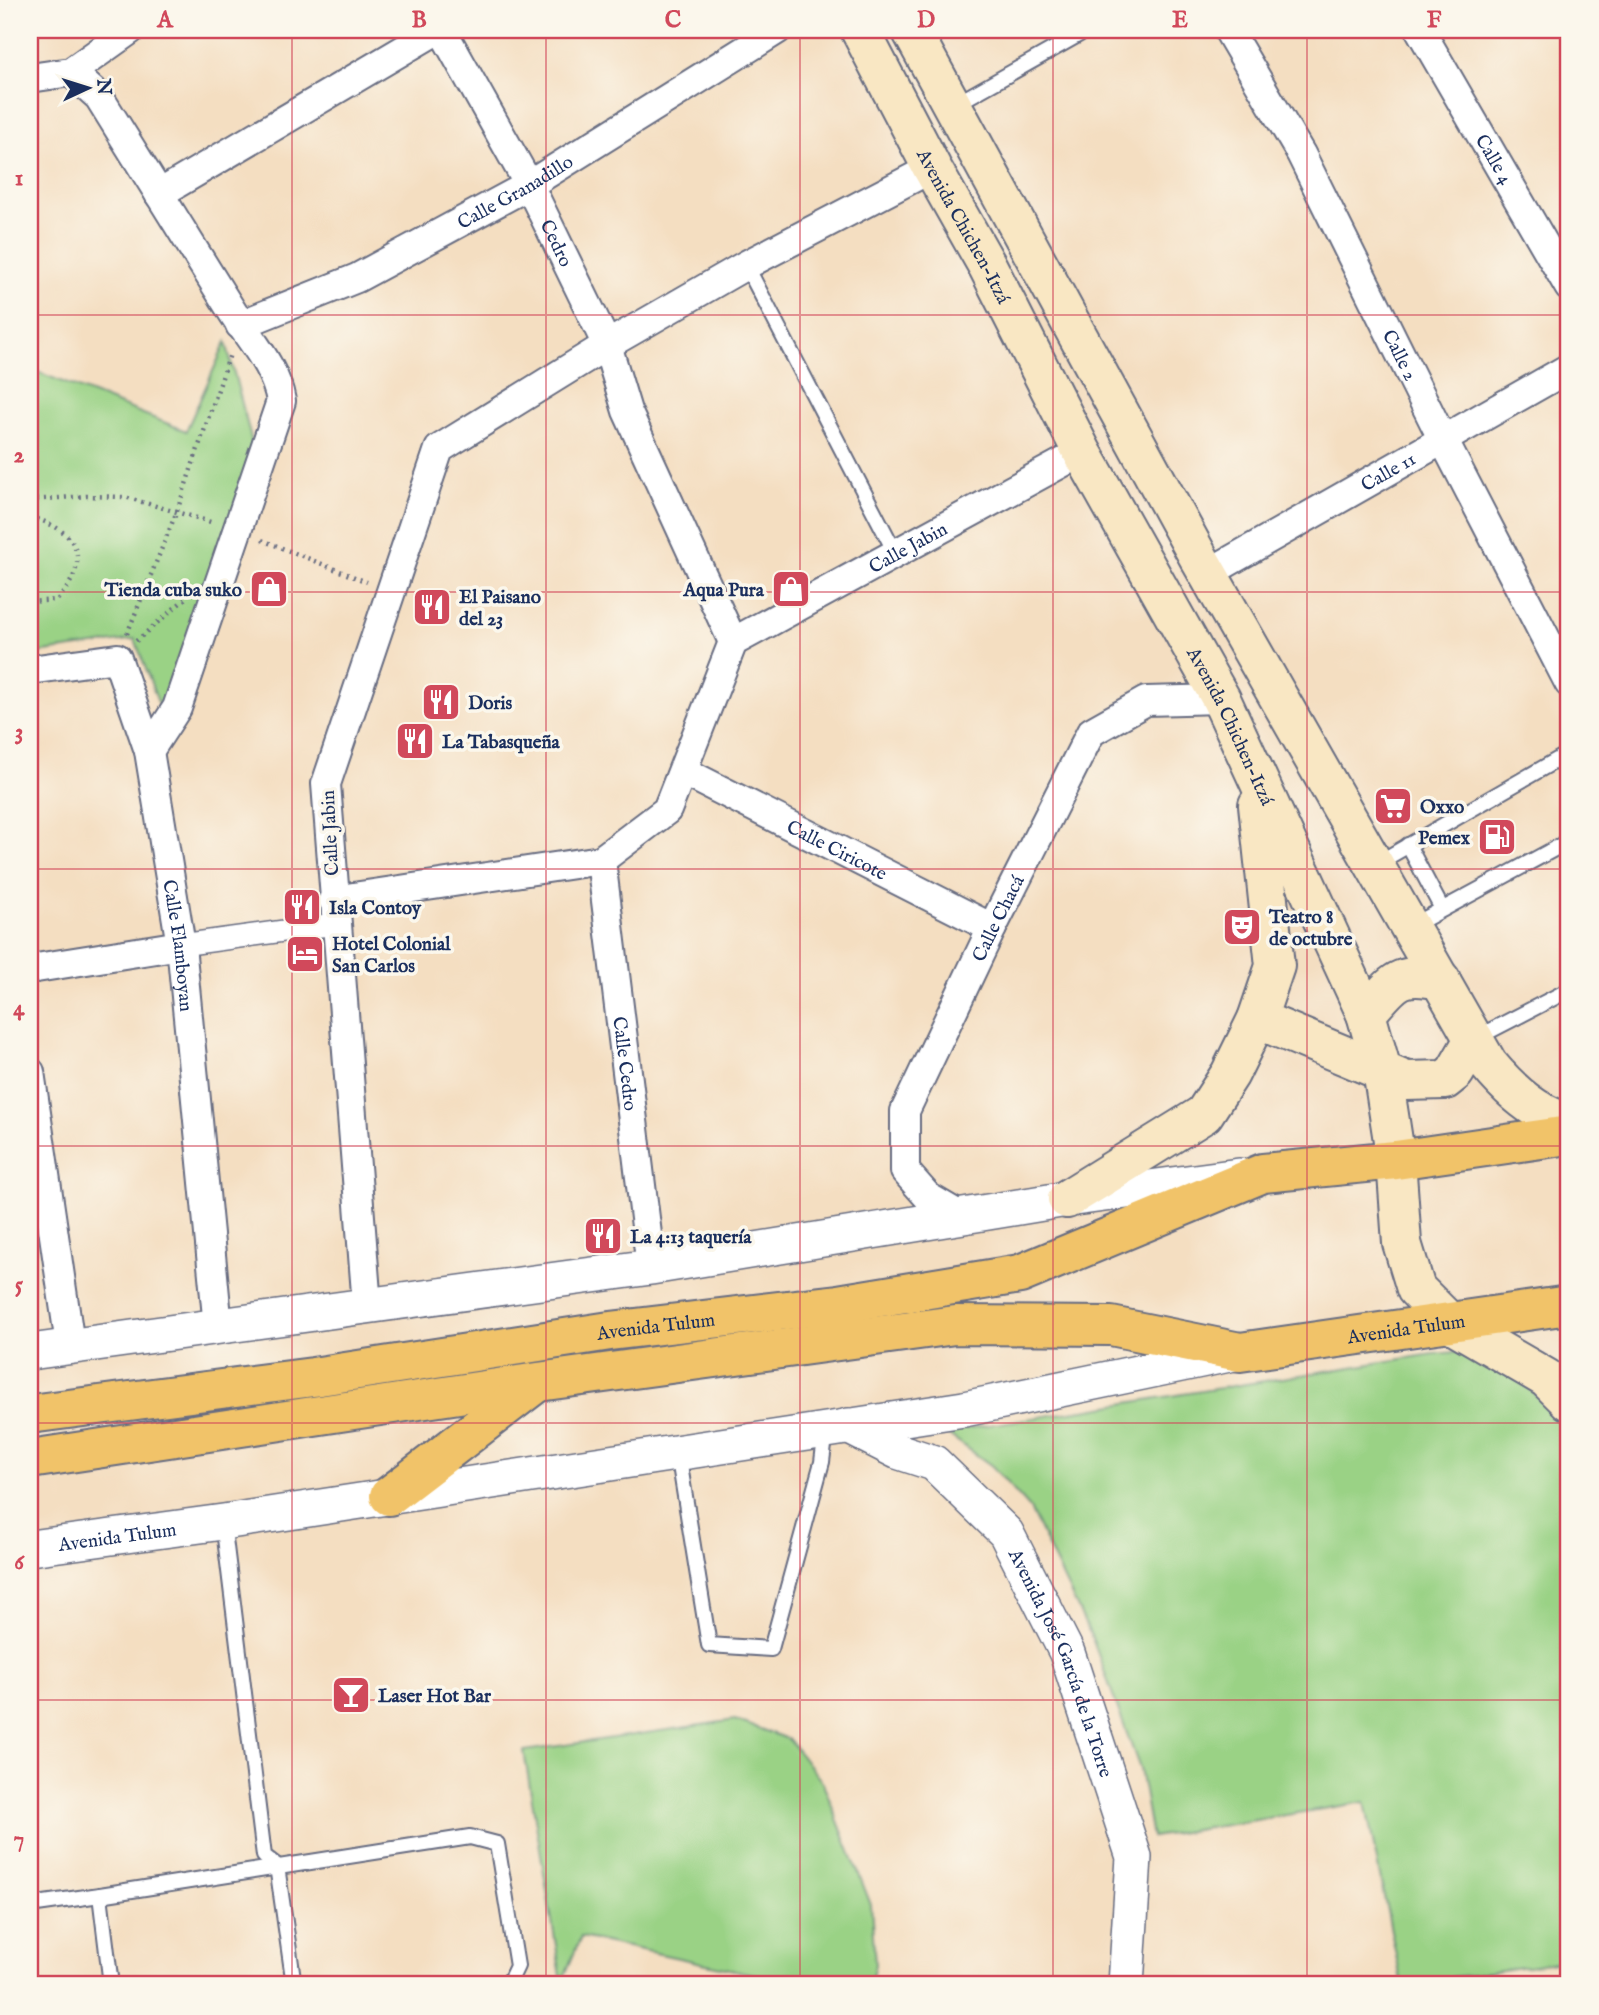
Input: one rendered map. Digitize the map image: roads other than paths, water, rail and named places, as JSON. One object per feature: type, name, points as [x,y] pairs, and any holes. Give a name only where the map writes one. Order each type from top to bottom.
[{"type":"main road","name":"Avenida Chichen-Itzá","points":[[860,30],[932,168],[988,267],[1082,452],[1221,699],[1366,1014],[1382,1070],[1396,1160],[1402,1243],[1416,1289],[1448,1321],[1546,1378],[1569,1401]]},
{"type":"main road","points":[[911,30],[1207,574],[1374,865],[1426,918],[1441,980],[1474,1039],[1504,1083],[1531,1104],[1559,1120],[1569,1122]]},
{"type":"main road","points":[[988,267],[1010,261],[1027,243]]},
{"type":"main road","points":[[1066,1199],[1204,1114],[1230,1074],[1257,1019],[1275,966],[1255,775]]},
{"type":"main road","points":[[1366,1014],[1401,978],[1414,975],[1441,980]]},
{"type":"main road","points":[[1257,1019],[1406,1081],[1445,1080],[1455,1072],[1474,1039]]},
{"type":"main road","name":"Avenida Tulum","points":[[30,1414],[299,1379],[610,1331],[838,1304],[1020,1274],[1263,1173],[1396,1160],[1569,1135]]},
{"type":"main road","name":"Avenida Tulum","points":[[30,1459],[538,1382],[955,1325],[1111,1326],[1240,1352],[1348,1339],[1448,1321],[1569,1305]]},
{"type":"main road","points":[[389,1496],[538,1382]]},
{"type":"street","points":[[30,78],[71,72],[130,30]]},
{"type":"street","points":[[159,194],[440,30]]},
{"type":"street","name":"Cedro","points":[[440,30],[529,185],[607,345]]},
{"type":"street","name":"Calle Granadillo","points":[[240,325],[357,278],[529,185],[777,30]]},
{"type":"street","name":"Calle 2","points":[[1228,30],[1301,154],[1443,438],[1568,675]]},
{"type":"street","name":"Calle 4","points":[[1420,30],[1569,287]]},
{"type":"street","points":[[71,72],[99,97],[240,325],[269,366],[278,384],[281,401],[177,708],[149,751]]},
{"type":"street","name":"Calle Jabin","points":[[932,168],[746,265],[607,345],[439,449],[326,783],[334,912],[601,860],[667,810],[733,642],[1082,452]]},
{"type":"street","points":[[607,345],[627,411],[733,642]]},
{"type":"street","name":"Calle 11","points":[[1207,574],[1569,368]]},
{"type":"street","name":"Calle Flamboyan","points":[[30,670],[117,658],[149,751],[181,945],[218,1327]]},
{"type":"street","name":"Calle Chacá","points":[[962,1217],[928,1197],[905,1171],[905,1111],[992,928],[1091,732],[1146,701],[1221,699]]},
{"type":"street","name":"Calle Ciricote","points":[[683,771],[992,928]]},
{"type":"street","name":"Calle Cedro","points":[[601,860],[651,1267]]},
{"type":"street","points":[[30,969],[181,945],[334,912],[367,1306]]},
{"type":"street","points":[[30,1072],[68,1331]]},
{"type":"street","name":"Avenida Tulum","points":[[30,1352],[651,1267],[1066,1199],[1263,1173]]},
{"type":"street","name":"Avenida Tulum","points":[[30,1548],[223,1522],[964,1409],[1240,1352]]},
{"type":"street","name":"Avenida José García de la Torre","points":[[837,1427],[934,1463],[1006,1533],[1067,1653],[1134,1857],[1126,1985]]},
{"type":"lane","points":[[952,106],[1087,30]]},
{"type":"lane","points":[[746,265],[896,554]]},
{"type":"lane","points":[[1374,865],[1569,753]]},
{"type":"lane","points":[[1408,845],[1426,918],[1569,841]]},
{"type":"lane","points":[[1474,1039],[1569,990]]},
{"type":"lane","points":[[678,1452],[709,1645],[771,1649],[822,1462],[837,1427]]},
{"type":"lane","points":[[223,1522],[264,1856],[277,1866],[293,1985]]},
{"type":"lane","points":[[30,1905],[470,1837],[497,1844],[517,1966],[508,1985]]},
{"type":"lane","points":[[100,1895],[111,1985]]},
{"type":"place","name":"Tienda cuba suko","points":[[269,589]]},
{"type":"place","name":"Aqua Pura","points":[[791,589]]},
{"type":"place","name":"El Paisano del 23","points":[[432,607]]},
{"type":"place","name":"Doris","points":[[441,702]]},
{"type":"place","name":"La Tabasqueña","points":[[415,741]]},
{"type":"place","name":"Oxxo","points":[[1393,806]]},
{"type":"place","name":"Pemex","points":[[1497,837]]},
{"type":"place","name":"Isla Contoy","points":[[302,907]]},
{"type":"place","name":"Teatro 8 de octubre","points":[[1242,927]]},
{"type":"place","name":"Hotel Colonial San Carlos","points":[[305,954]]},
{"type":"place","name":"La 4:13 taquería","points":[[603,1236]]},
{"type":"place","name":"Laser Hot Bar","points":[[351,1695]]}]
